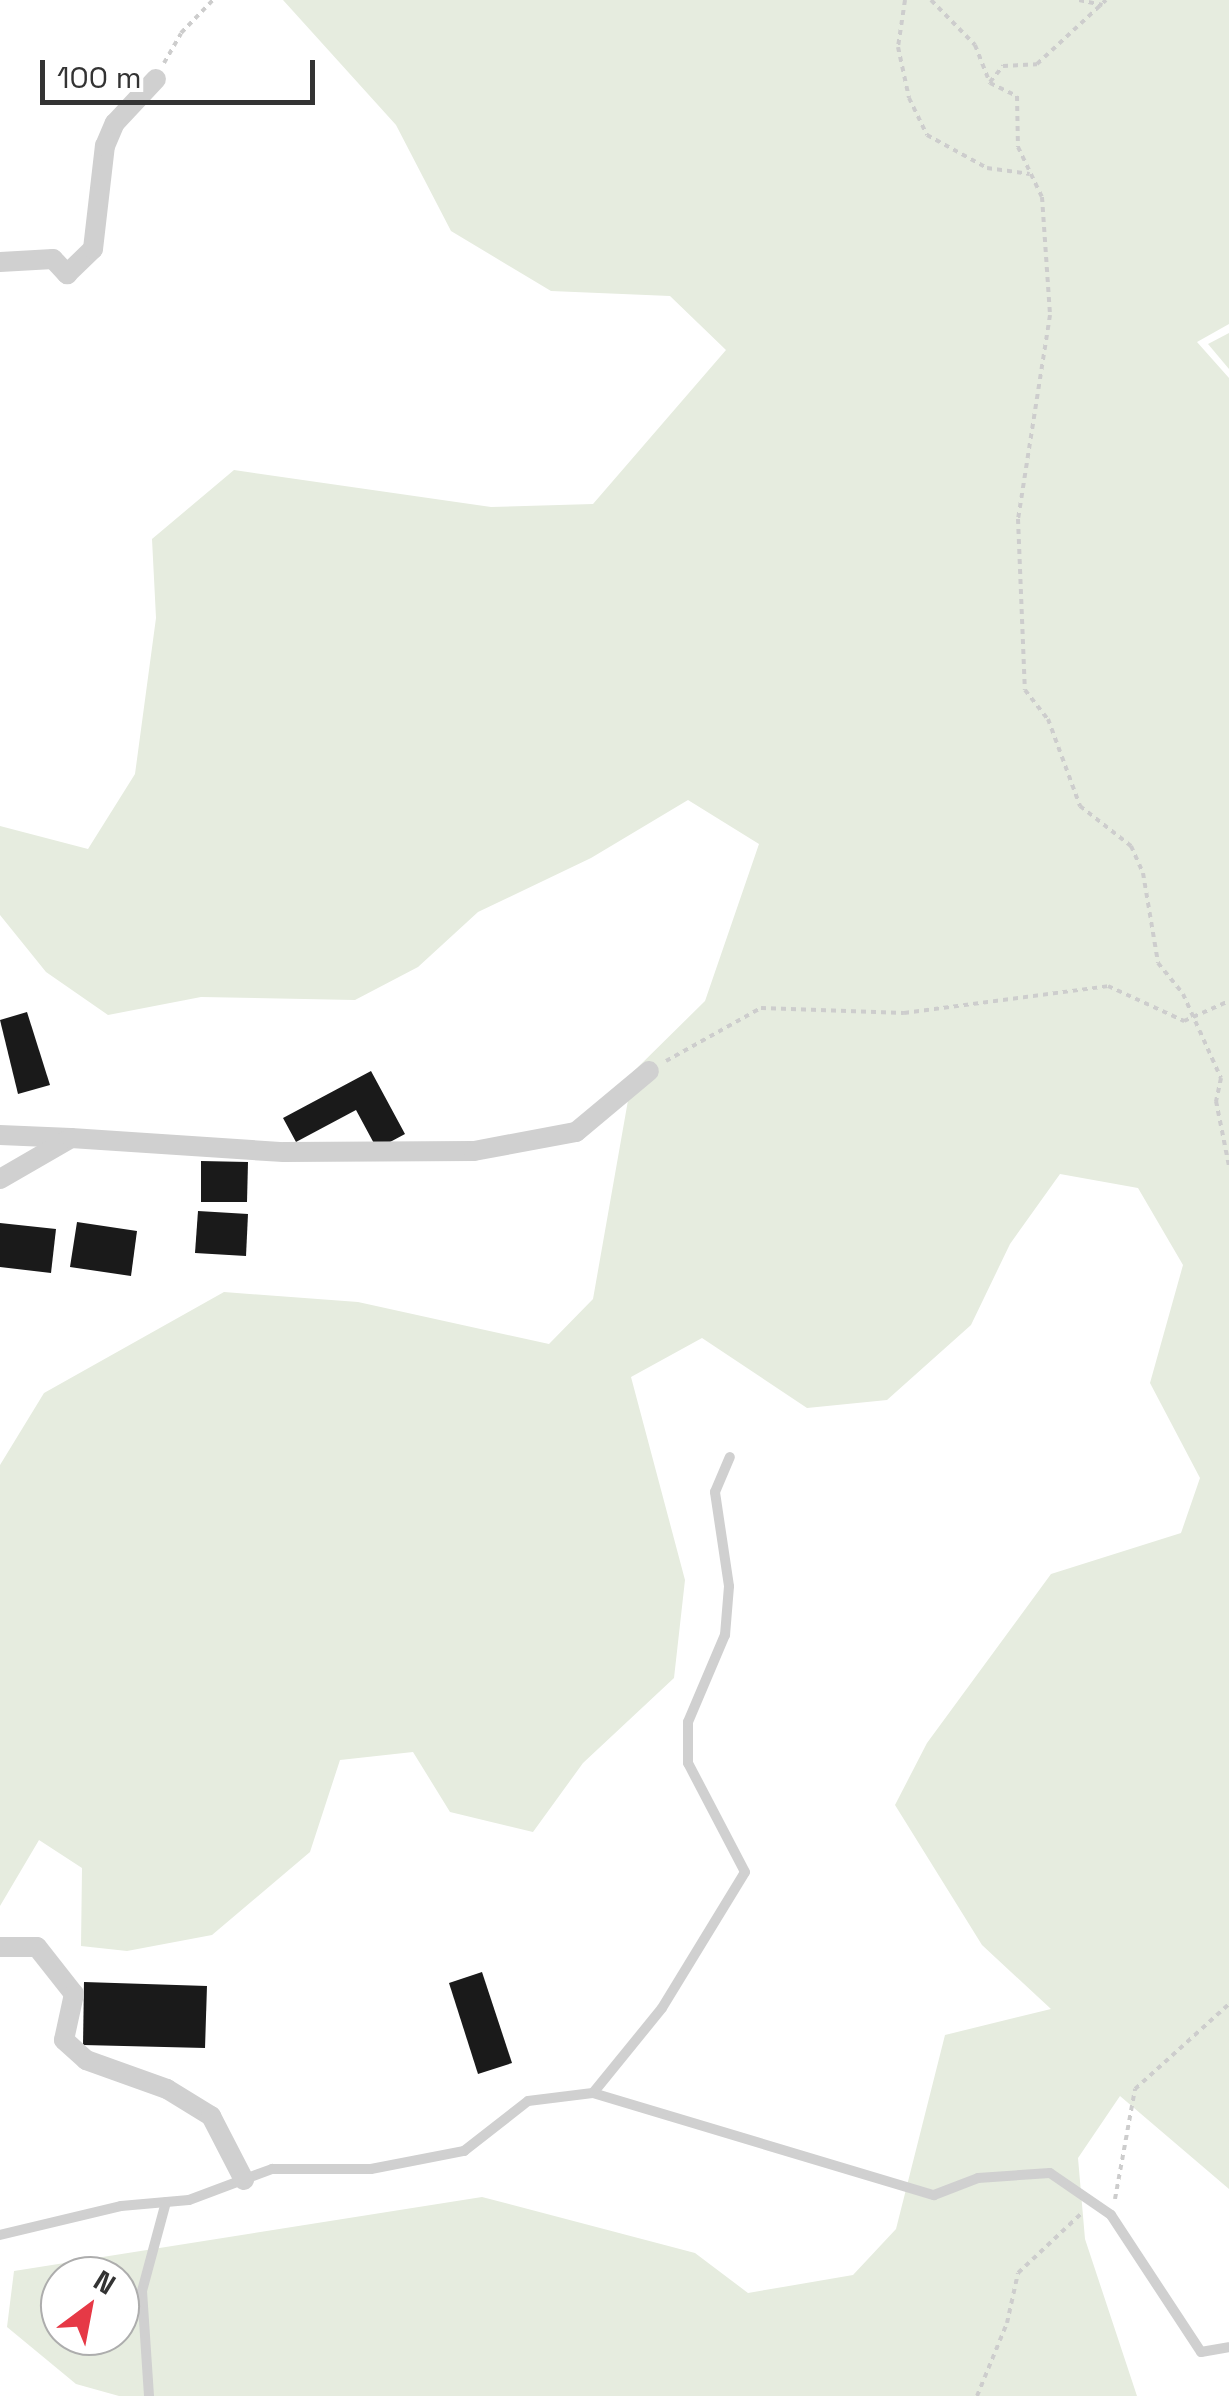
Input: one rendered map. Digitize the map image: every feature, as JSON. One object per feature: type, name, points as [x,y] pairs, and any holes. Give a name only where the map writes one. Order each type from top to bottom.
[{"type":"street","points":[[0,262],[54,260],[67,274],[93,249],[105,146],[115,122],[156,79]]},
{"type":"street","points":[[0,1135],[284,1152],[474,1151],[576,1132],[649,1071]]},
{"type":"street","points":[[0,1179],[71,1138]]},
{"type":"street","points":[[0,1947],[37,1947],[74,1994],[64,2040],[86,2060],[167,2089],[212,2116],[244,2180]]},
{"type":"lane","points":[[593,2093],[662,2008],[745,1872],[688,1763],[688,1722],[725,1635],[729,1586],[715,1492],[730,1457]]},
{"type":"lane","points":[[0,2235],[166,2202],[272,2169],[371,2169],[464,2151],[528,2102],[593,2093],[934,2195],[978,2178],[1050,2173],[1099,2204],[1201,2352],[1229,2347]]},
{"type":"lane","points":[[149,2396],[142,2290],[166,2202]]},
{"type":"path","points":[[156,79],[181,33],[213,0]]},
{"type":"path","points":[[905,0],[898,47],[909,98],[926,135],[986,168],[1030,174]]},
{"type":"path","points":[[931,0],[975,45],[990,83],[1017,96],[1018,146],[1042,197],[1050,315],[1018,518],[1025,690],[1048,720],[1080,806],[1131,846],[1147,891],[1158,964],[1184,994],[1190,1019],[1221,1078],[1216,1101],[1229,1166]]},
{"type":"path","points":[[1079,0],[1104,2]]},
{"type":"path","points":[[990,83],[1003,66],[1037,64],[1104,2]]},
{"type":"path","points":[[649,1071],[761,1008],[904,1013],[1108,986],[1190,1019],[1229,1002]]},
{"type":"path","points":[[977,2396],[1024,2264],[1099,2204],[1109,2206],[1124,2172],[1135,2089],[1229,2004]]},
{"type":"shaded area","points":[[283,0],[1229,0],[1229,324],[1197,342],[1229,378],[1229,2189],[1120,2096],[1078,2158],[1085,2239],[1137,2396],[119,2396],[76,2384],[42,2356],[140,2356],[140,2256],[109,2256],[482,2197],[695,2253],[748,2293],[853,2275],[896,2229],[945,2035],[1051,2009],[982,1945],[895,1805],[927,1743],[1051,1574],[1181,1533],[1200,1478],[1150,1383],[1183,1265],[1138,1188],[1060,1174],[1010,1244],[971,1325],[887,1400],[807,1408],[702,1338],[631,1377],[685,1580],[674,1678],[583,1763],[533,1832],[450,1812],[413,1752],[340,1760],[310,1852],[212,1935],[127,1951],[81,1946],[82,1868],[39,1840],[0,1906],[0,1465],[44,1393],[224,1292],[358,1302],[549,1344],[593,1299],[633,1072],[705,1001],[759,844],[688,800],[591,858],[478,912],[418,967],[355,1000],[201,997],[108,1015],[46,972],[0,915],[0,826],[88,849],[135,774],[156,618],[152,539],[234,470],[491,507],[593,504],[726,350],[670,296],[551,291],[451,231],[396,125]]},
{"type":"shaded area","points":[[1229,333],[1229,369],[1208,344]]},
{"type":"shaded area","points":[[40,2267],[40,2354],[7,2327],[14,2271]]},
{"type":"building","points":[[27,1012],[50,1085],[18,1094],[0,1020]]},
{"type":"building","points":[[371,1071],[405,1134],[377,1149],[356,1110],[296,1142],[283,1118]]},
{"type":"building","points":[[201,1161],[248,1162],[247,1202],[201,1202]]},
{"type":"building","points":[[198,1211],[248,1214],[246,1256],[195,1253]]},
{"type":"building","points":[[77,1222],[137,1231],[131,1276],[70,1267]]},
{"type":"building","points":[[0,1223],[56,1229],[51,1273],[0,1267]]},
{"type":"building","points":[[482,1972],[512,2063],[478,2074],[449,1983]]},
{"type":"building","points":[[84,1982],[207,1986],[205,2048],[83,2045]]}]
